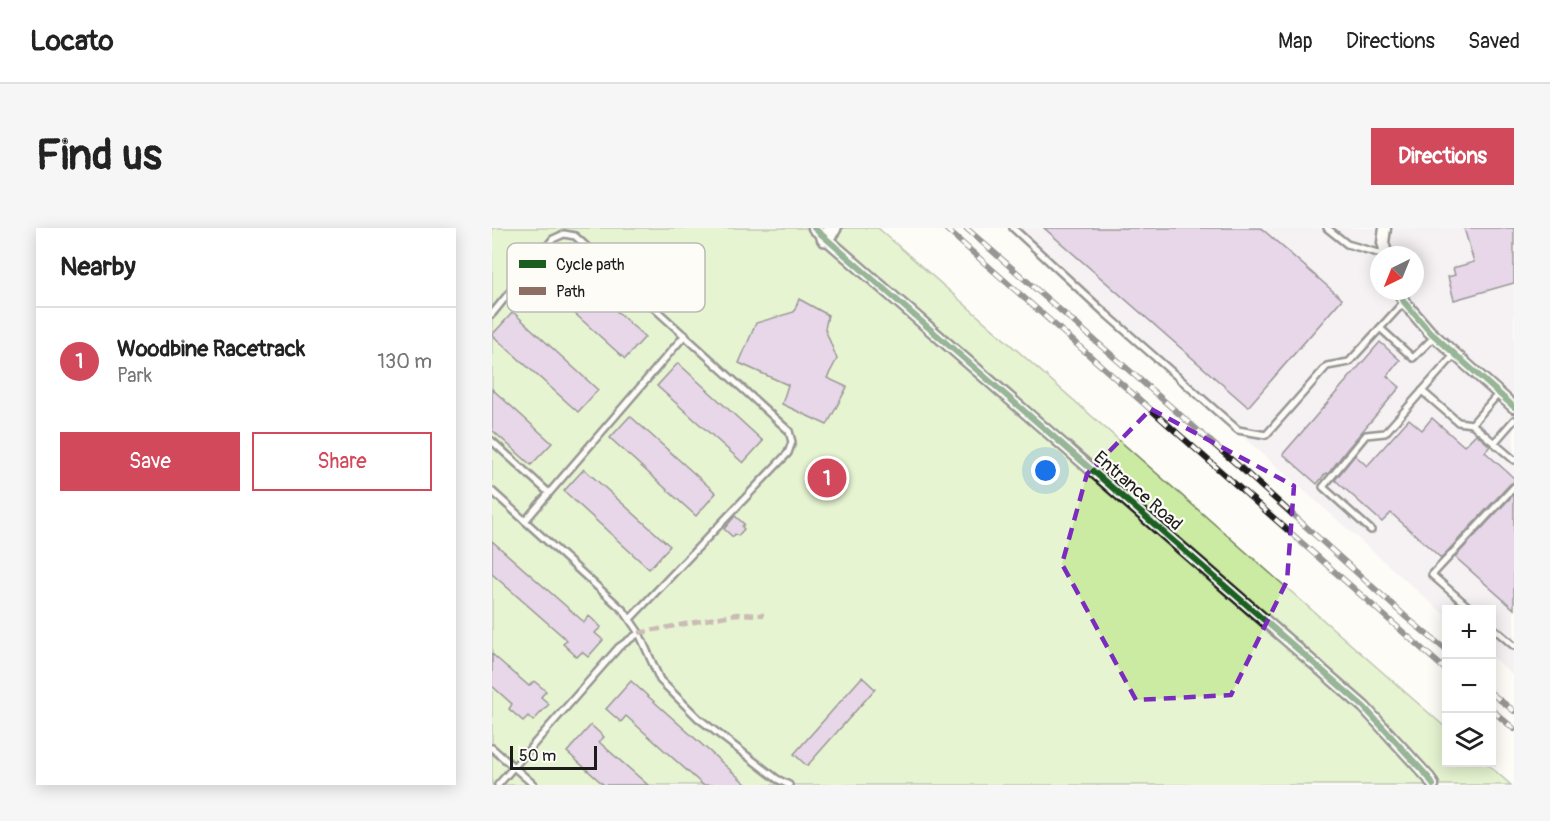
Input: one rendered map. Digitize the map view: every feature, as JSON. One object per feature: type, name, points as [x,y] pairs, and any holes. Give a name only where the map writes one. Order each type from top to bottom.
[{"type":"street","points":[[1384,246],[1385,228]]},
{"type":"street","name":"Entrance Road","points":[[824,231],[1364,707],[1433,785]]},
{"type":"street","points":[[1403,300],[1435,336],[1514,407]]},
{"type":"lane","points":[[1013,228],[1106,314],[1238,430],[1266,435],[1327,366],[1349,362],[1404,303]]},
{"type":"lane","points":[[1327,228],[1347,244],[1370,250]]},
{"type":"lane","points":[[549,243],[558,235],[570,234],[584,243]]},
{"type":"lane","points":[[492,314],[507,295]]},
{"type":"lane","points":[[630,619],[791,448],[792,436],[785,427],[660,312]]},
{"type":"lane","points":[[1380,328],[1413,358],[1435,336]]},
{"type":"lane","points":[[525,521],[685,335]]},
{"type":"lane","points":[[1371,530],[1323,487],[1366,435],[1385,432],[1455,354]]},
{"type":"lane","points":[[1422,391],[1458,422],[1472,424],[1514,460]]},
{"type":"lane","points":[[1472,424],[1499,393]]},
{"type":"lane","points":[[1494,442],[1514,420]]},
{"type":"lane","points":[[492,441],[549,493]]},
{"type":"lane","points":[[1467,605],[1432,575],[1514,487]]},
{"type":"lane","points":[[492,491],[624,611],[639,633],[660,680],[698,718],[777,779],[789,785]]},
{"type":"lane","points":[[1496,630],[1514,646]]},
{"type":"lane","points":[[498,785],[619,648],[639,633]]},
{"type":"lane","points":[[492,748],[534,785]]},
{"type":"highlighted area","points":[[1151,409],[1294,486],[1287,581],[1231,695],[1136,700],[1062,564],[1087,474]]},
{"type":"shaded area","points":[[1007,228],[1514,228],[1514,676],[1496,660],[1496,605],[1442,605],[1442,612]]},
{"type":"green space","points":[[492,228],[878,228],[1442,724],[1442,767],[1491,767],[1511,785],[492,785]]},
{"type":"building","points":[[1044,228],[1261,228],[1342,299],[1248,407]]},
{"type":"building","points":[[1464,228],[1514,228],[1514,283],[1454,300],[1448,277],[1455,275],[1453,268],[1474,262]]},
{"type":"building","points":[[799,299],[828,315],[825,329],[837,359],[827,378],[847,387],[827,425],[782,404],[788,385],[739,363],[756,323],[794,312]]},
{"type":"building","points":[[513,312],[598,390],[578,412],[492,335]]},
{"type":"building","points":[[573,312],[617,312],[645,337],[625,359]]},
{"type":"building","points":[[1380,342],[1400,360],[1387,376],[1400,387],[1328,474],[1326,473],[1317,484],[1283,454]]},
{"type":"building","points":[[678,363],[763,441],[743,463],[657,386]]},
{"type":"building","points":[[492,389],[552,443],[531,465],[492,430]]},
{"type":"building","points":[[630,416],[716,493],[696,516],[610,438]]},
{"type":"building","points":[[1432,418],[1464,446],[1476,434],[1490,446],[1485,452],[1514,478],[1514,482],[1441,558],[1391,513],[1382,522],[1335,480],[1355,455],[1367,466],[1409,419],[1422,430]]},
{"type":"building","points":[[584,469],[670,546],[649,569],[564,491]]},
{"type":"building","points":[[1514,494],[1514,609],[1455,557]]},
{"type":"building","points":[[735,516],[744,524],[742,527],[744,529],[738,536],[735,534],[733,537],[724,529]]},
{"type":"building","points":[[492,541],[584,622],[589,616],[601,627],[595,633],[603,640],[588,657],[582,652],[577,657],[563,644],[567,640],[492,574]]},
{"type":"building","points":[[492,654],[529,686],[534,681],[546,691],[541,697],[549,704],[533,721],[528,716],[523,721],[509,709],[512,704],[492,686]]},
{"type":"building","points":[[862,677],[875,689],[807,766],[794,754]]},
{"type":"building","points":[[631,681],[747,785],[703,785],[626,716],[621,722],[606,709]]},
{"type":"building","points":[[591,725],[604,737],[599,742],[648,785],[604,785],[567,752]]},
{"type":"railway","points":[[945,228],[1442,666]]},
{"type":"railway","points":[[966,228],[1442,647]]},
{"type":"railway","points":[[1496,697],[1514,711]]},
{"type":"railway","points":[[1496,713],[1514,729]]},
{"type":"marked path","points":[[639,633],[736,614],[764,615]]},
{"type":"cycle path","points":[[814,228],[1364,707],[1433,785]]},
{"type":"cycle path","points":[[1403,300],[1429,331],[1514,407]]},
{"type":"place","name":"Woodbine Racetrack","points":[[827,478]]}]
